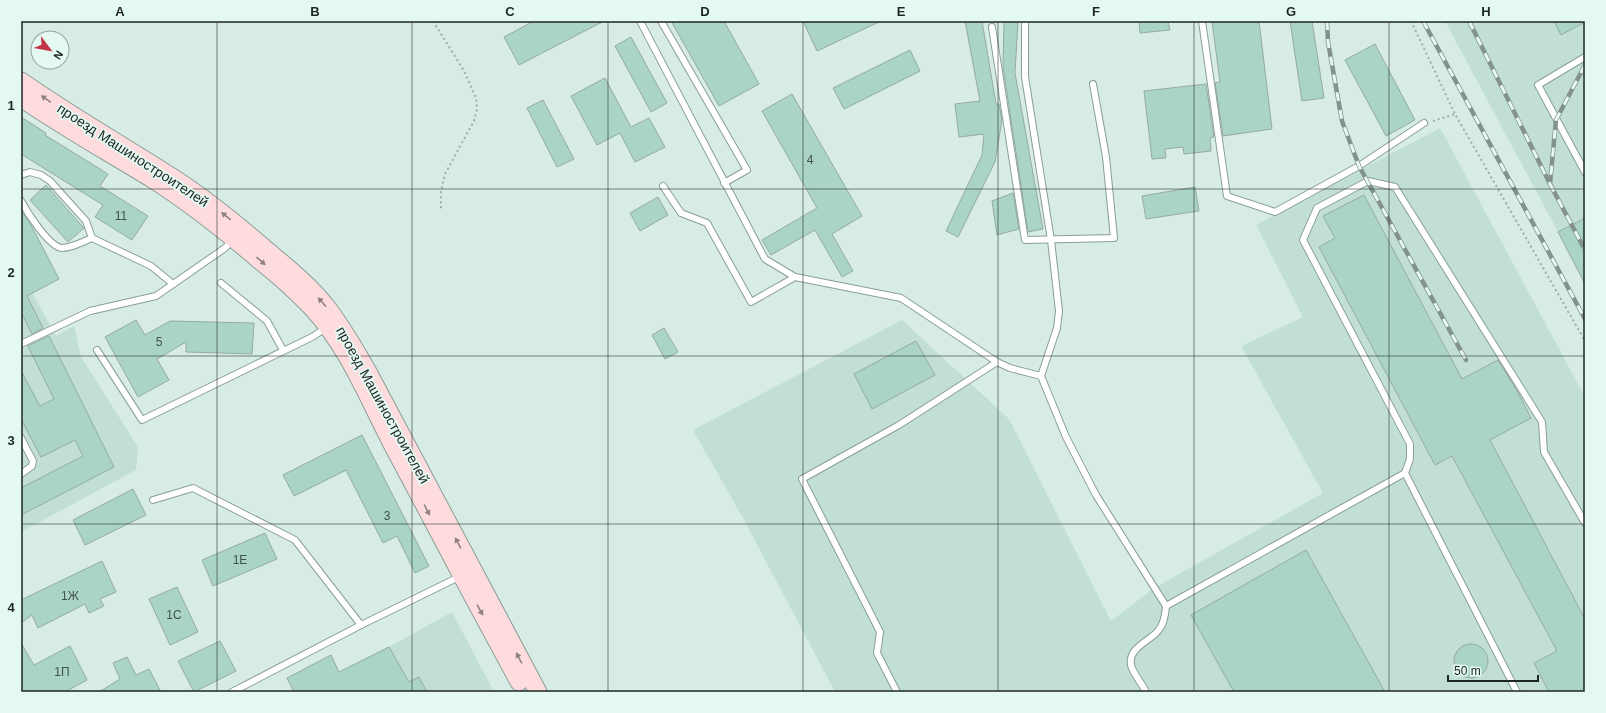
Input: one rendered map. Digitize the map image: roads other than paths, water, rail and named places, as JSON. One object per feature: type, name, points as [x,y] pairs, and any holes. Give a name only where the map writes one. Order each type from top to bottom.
[{"type":"main road","name":"проезд Машиностроителей","points":[[21,81],[54,104],[176,179],[222,213],[284,265],[325,305],[346,334],[367,370],[467,573]]},
{"type":"main road","name":"проезд Машиностроителей","points":[[21,98],[153,180],[196,209],[235,239],[291,287],[328,327],[358,376],[467,573],[538,692]]},
{"type":"main road","points":[[467,573],[524,692]]},
{"type":"lane","points":[[640,21],[765,259],[795,277],[901,298],[997,362],[1010,368],[1041,376]]},
{"type":"lane","points":[[661,21],[747,170],[724,183]]},
{"type":"lane","points":[[1025,21],[1025,77],[1052,240],[1059,312],[1057,328],[1041,376],[1066,437],[1096,495],[1166,606],[1165,618],[1160,628],[1132,654],[1132,667],[1146,692]]},
{"type":"lane","points":[[1202,21],[1227,196],[1275,212],[1359,166],[1424,123]]},
{"type":"lane","points":[[992,27],[1024,240],[1114,238],[1106,157],[1093,84]]},
{"type":"lane","points":[[1585,57],[1538,85],[1585,172]]},
{"type":"lane","points":[[21,175],[30,172],[41,175],[50,181],[86,221],[92,238],[151,266],[173,284]]},
{"type":"lane","points":[[1166,606],[1405,473],[1410,459],[1410,444],[1303,240],[1317,208],[1368,181],[1395,187],[1542,422],[1544,452],[1585,523]]},
{"type":"lane","points":[[663,186],[681,214],[707,223],[751,302],[795,277]]},
{"type":"lane","points":[[21,201],[28,214],[52,243],[60,248],[70,247],[92,238]]},
{"type":"lane","points":[[21,344],[90,311],[156,296],[225,248],[235,239]]},
{"type":"lane","points":[[221,283],[267,320],[283,350]]},
{"type":"lane","points":[[97,350],[142,420],[312,337],[328,327]]},
{"type":"lane","points":[[897,692],[877,653],[880,632],[802,479],[899,425],[997,362]]},
{"type":"lane","points":[[21,438],[33,461],[32,466],[21,474]]},
{"type":"lane","points":[[1405,473],[1517,692]]},
{"type":"lane","points":[[154,500],[193,488],[294,540],[361,625]]},
{"type":"lane","points":[[232,692],[361,625],[467,573]]},
{"type":"railway","points":[[1327,21],[1328,42],[1342,121],[1359,166],[1466,360]]},
{"type":"railway","points":[[1423,21],[1585,319]]},
{"type":"railway","points":[[1469,21],[1550,184]]},
{"type":"railway","points":[[1585,65],[1556,120],[1550,184],[1585,250]]}]
